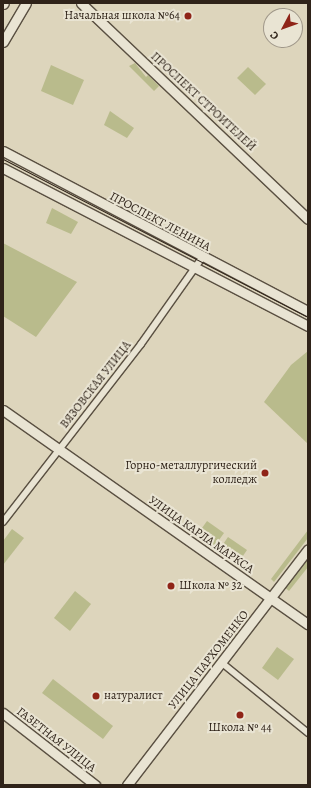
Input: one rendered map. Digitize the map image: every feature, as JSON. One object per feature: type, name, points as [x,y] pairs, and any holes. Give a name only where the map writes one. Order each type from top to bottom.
[{"type":"main road","points":[[3,42],[26,3]]},
{"type":"main road","name":"ПРОСПЕКТ СТРОИТЕЛЕЙ","points":[[81,3],[308,219]]},
{"type":"main road","name":"ПРОСПЕКТ ЛЕНИНА","points":[[3,151],[202,258],[308,311]]},
{"type":"main road","name":"ПРОСПЕКТ ЛЕНИНА","points":[[3,168],[308,326]]},
{"type":"main road","name":"УЛИЦА КАРЛА МАРКСА","points":[[3,410],[308,624]]},
{"type":"main road","name":"УЛИЦА ПАРХОМЕНКО","points":[[127,785],[308,549]]},
{"type":"main road","name":"ГАЗЕТНАЯ УЛИЦА","points":[[3,714],[95,785]]},
{"type":"street","name":"ВЯЗОВСКАЯ УЛИЦА","points":[[3,522],[197,269],[202,258]]},
{"type":"street","points":[[222,663],[308,733]]},
{"type":"green space","points":[[135,63],[146,77],[148,75],[159,86],[154,91],[129,66]]},
{"type":"green space","points":[[51,65],[84,80],[73,105],[41,91]]},
{"type":"green space","points":[[248,67],[266,84],[255,95],[237,78]]},
{"type":"green space","points":[[110,111],[134,128],[127,138],[104,125]]},
{"type":"green space","points":[[52,208],[78,222],[71,234],[46,223]]},
{"type":"green space","points":[[3,243],[77,282],[36,337],[3,316]]},
{"type":"green space","points":[[308,351],[308,444],[264,402],[291,365]]},
{"type":"green space","points":[[207,521],[224,533],[214,547],[197,535]]},
{"type":"green space","points":[[12,529],[24,538],[3,565],[3,541]]},
{"type":"green space","points":[[308,530],[308,538],[274,582],[271,579]]},
{"type":"green space","points":[[228,537],[247,550],[238,563],[219,550]]},
{"type":"green space","points":[[308,553],[308,567],[289,591],[283,586]]},
{"type":"green space","points":[[75,591],[91,604],[70,631],[54,618]]},
{"type":"green space","points":[[277,647],[294,659],[278,680],[262,668]]},
{"type":"green space","points":[[53,679],[113,726],[103,739],[42,693]]},
{"type":"tram line","points":[[3,159],[308,317]]},
{"type":"place","name":"Начальная школа №64","points":[[188,16]]},
{"type":"place","name":"Горно-металлургический колледж","points":[[265,473]]},
{"type":"place","name":"Школа № 32","points":[[171,586]]},
{"type":"place","name":"натуралист","points":[[96,696]]},
{"type":"place","name":"Школа № 44","points":[[240,715]]}]
